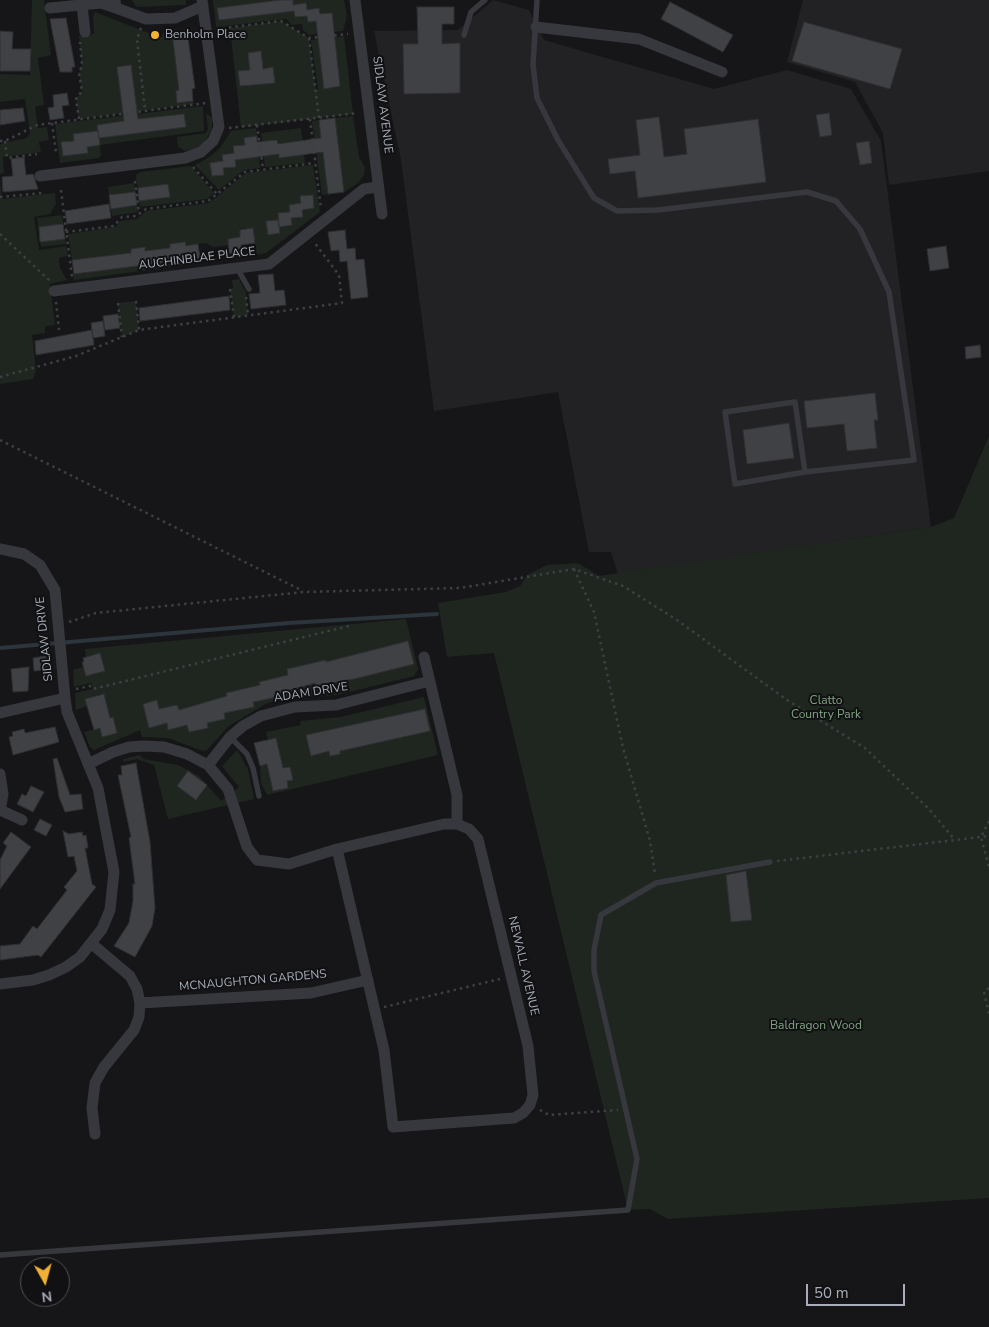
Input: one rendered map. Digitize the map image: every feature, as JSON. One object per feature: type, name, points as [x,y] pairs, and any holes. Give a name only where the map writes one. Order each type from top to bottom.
[{"type":"street","name":"SIDLAW AVENUE","points":[[355,0],[382,214]]},
{"type":"street","points":[[40,176],[185,158],[201,152],[213,141],[219,127],[203,3],[175,18],[146,19],[115,4],[82,4],[50,8]]},
{"type":"street","points":[[82,4],[85,32]]},
{"type":"street","points":[[536,28],[639,39],[722,72]]},
{"type":"street","name":"AUCHINBLAE PLACE","points":[[54,291],[269,264],[364,189],[378,187]]},
{"type":"street","name":"SIDLAW DRIVE","points":[[0,549],[24,554],[40,565],[55,590],[64,626],[62,654],[67,712],[102,804],[114,872],[110,910],[102,929],[92,944],[66,967],[49,975],[33,980],[0,984]]},
{"type":"street","points":[[88,764],[128,747],[144,746],[164,747],[187,754],[208,765],[228,789],[247,847],[257,860],[289,864],[337,849],[444,824],[457,824],[457,794],[424,657]]},
{"type":"street","name":"ADAM DRIVE","points":[[208,765],[230,736],[255,719],[280,710],[336,705],[430,681]]},
{"type":"street","points":[[0,713],[65,695]]},
{"type":"street","points":[[0,774],[3,794],[0,811],[22,820]]},
{"type":"street","name":"NEWALL AVENUE","points":[[457,824],[469,829],[478,839],[531,1062],[533,1095],[530,1105]]},
{"type":"street","points":[[337,849],[375,1009],[388,1073],[393,1127],[514,1118],[523,1113],[530,1105]]},
{"type":"street","points":[[92,944],[130,976],[137,989],[140,1003],[139,1018],[134,1030],[104,1067],[95,1083],[92,1108],[95,1134]]},
{"type":"street","name":"MCNAUGHTON GARDENS","points":[[140,1003],[311,992],[368,980]]},
{"type":"lane","points":[[464,35],[471,12],[485,0]]},
{"type":"lane","points":[[536,0],[533,65],[537,98],[558,140],[594,198],[617,211],[658,210],[807,192],[836,201],[860,229],[889,292],[914,460],[805,472],[735,484],[725,412],[795,402],[805,472]]},
{"type":"lane","points":[[237,268],[249,289]]},
{"type":"lane","points":[[230,736],[247,754],[253,768],[259,796]]},
{"type":"lane","points":[[0,1255],[628,1210],[637,1159],[624,1110],[594,971],[594,950],[601,915],[656,883],[770,862]]},
{"type":"path","points":[[145,110],[137,39],[146,19]]},
{"type":"path","points":[[207,30],[281,21],[309,38],[359,32]]},
{"type":"path","points":[[78,118],[76,99],[82,91],[79,73],[82,65],[79,36],[85,32]]},
{"type":"path","points":[[309,38],[319,118]]},
{"type":"path","points":[[0,141],[5,141],[37,125],[78,118],[216,102]]},
{"type":"path","points":[[219,127],[230,128],[369,112]]},
{"type":"path","points":[[310,119],[322,221]]},
{"type":"path","points":[[52,123],[56,152]]},
{"type":"path","points":[[257,125],[263,170]]},
{"type":"path","points":[[5,141],[7,158],[37,154]]},
{"type":"path","points":[[185,158],[217,194]]},
{"type":"path","points":[[66,232],[114,226],[122,218],[146,209],[208,201],[245,172],[315,163]]},
{"type":"path","points":[[135,181],[139,213]]},
{"type":"path","points":[[61,190],[73,289]]},
{"type":"path","points":[[0,197],[42,193]]},
{"type":"path","points":[[0,377],[76,356],[139,330],[342,303],[339,275],[308,233]]},
{"type":"path","points":[[0,234],[53,284],[59,330]]},
{"type":"path","points":[[230,289],[234,317]]},
{"type":"path","points":[[248,316],[246,292],[249,289]]},
{"type":"path","points":[[136,301],[139,330]]},
{"type":"path","points":[[118,303],[122,337]]},
{"type":"path","points":[[0,440],[304,592]]},
{"type":"path","points":[[574,570],[594,612],[623,748],[650,841],[656,883]]},
{"type":"path","points":[[64,626],[96,612],[304,592],[460,588],[574,570],[623,586],[677,620],[787,700],[864,748],[929,809],[956,840]]},
{"type":"path","points":[[65,695],[90,686],[93,689],[349,626]]},
{"type":"path","points":[[989,821],[981,837],[989,867]]},
{"type":"path","points":[[770,862],[989,836]]},
{"type":"path","points":[[375,1009],[512,976]]},
{"type":"path","points":[[989,988],[984,992],[989,1014]]},
{"type":"path","points":[[530,1105],[549,1115],[624,1110]]},
{"type":"shaded area","points":[[493,0],[529,10],[544,40],[714,89],[787,70],[851,89],[881,141],[931,527],[618,574],[611,552],[589,552],[558,392],[434,411],[401,160],[374,31],[458,30]]},
{"type":"shaded area","points":[[803,0],[989,0],[989,171],[889,185],[883,133],[855,82],[787,62]]},
{"type":"green space","points":[[32,0],[44,0],[51,55],[38,58],[44,105],[35,107],[38,128],[47,127],[49,140],[39,142],[41,152],[3,157],[4,173],[0,174],[0,144],[27,138],[30,133],[25,99],[0,102],[0,74],[30,75]]},
{"type":"green space","points":[[132,0],[186,0],[186,5],[136,7]]},
{"type":"green space","points":[[213,0],[344,0],[347,16],[343,31],[309,35],[303,30],[302,24],[292,25],[286,19],[216,27]]},
{"type":"green space","points":[[95,12],[151,34],[151,38],[162,37],[163,33],[194,31],[195,37],[173,40],[179,90],[176,91],[177,103],[193,101],[194,104],[79,119],[76,99],[82,91],[79,73],[82,65],[79,36],[94,34],[93,17]]},
{"type":"green space","points":[[281,21],[309,38],[316,90],[318,89],[311,40],[344,36],[353,114],[241,127],[230,28]]},
{"type":"green space","points":[[203,106],[204,131],[100,145],[101,155],[99,158],[60,163],[55,124]]},
{"type":"green space","points":[[206,113],[213,118],[211,131],[204,143],[194,149],[185,151],[178,147],[177,137],[206,133],[208,129]]},
{"type":"green space","points":[[353,116],[359,157],[365,167],[364,175],[358,183],[344,192],[322,195],[312,121]]},
{"type":"green space","points":[[256,128],[260,168],[244,170],[219,190],[195,165],[208,158],[220,148],[231,131]]},
{"type":"green space","points":[[301,128],[305,163],[265,167],[261,133]]},
{"type":"green space","points":[[313,165],[320,212],[266,253],[256,255],[253,228],[240,229],[241,237],[228,239],[228,245],[213,247],[206,243],[198,244],[200,263],[74,280],[73,274],[88,272],[87,258],[72,260],[68,234],[116,227],[120,221],[137,219],[146,211],[209,203],[246,173]],"holes":[[[313,195],[314,208],[302,210],[303,217],[291,218],[291,225],[279,227],[280,233],[268,235],[266,221],[279,220],[278,213],[290,212],[289,205],[301,203]]]},
{"type":"green space","points":[[191,166],[214,193],[207,199],[140,207],[136,175],[140,172]]},
{"type":"green space","points":[[0,179],[2,199],[55,193],[56,204],[50,214],[34,217],[39,250],[66,246],[68,256],[59,258],[60,268],[67,280],[50,284],[55,325],[45,326],[45,333],[32,335],[36,370],[33,379],[0,384]]},
{"type":"green space","points":[[134,183],[138,212],[112,216],[108,187]]},
{"type":"green space","points":[[62,215],[66,244],[41,247],[37,218]]},
{"type":"green space","points":[[239,279],[246,292],[248,315],[234,317],[230,289],[233,288],[232,280]]},
{"type":"green space","points":[[136,301],[139,330],[122,337],[118,303]]},
{"type":"green space","name":"Clatto Country Park","points":[[989,436],[989,1198],[668,1219],[650,1209],[628,1210],[494,653],[447,657],[438,603],[506,592],[520,586],[527,575],[547,565],[578,563],[599,576],[931,527],[954,518]]},
{"type":"green space","points":[[406,619],[418,669],[414,676],[337,695],[292,698],[267,703],[229,726],[207,750],[203,751],[168,738],[142,737],[140,730],[94,750],[90,747],[84,732],[100,728],[102,737],[117,732],[113,717],[97,721],[95,715],[109,712],[104,694],[85,699],[87,706],[76,710],[75,693],[93,689],[91,683],[74,687],[73,670],[83,667],[86,676],[105,671],[100,653],[86,657],[85,649]],"holes":[[[283,676],[287,695],[263,700],[259,682]]]},
{"type":"green space","points":[[424,697],[438,755],[267,795],[261,783],[260,766],[281,760],[268,740],[266,732],[301,725],[300,721],[341,717]]},
{"type":"green space","points":[[237,750],[248,769],[254,799],[168,819],[154,765],[137,759],[124,762],[123,759],[140,755],[143,759],[178,765],[199,776],[221,801],[239,787],[222,766]]},
{"type":"building","points":[[293,0],[293,5],[306,3],[307,10],[319,8],[320,14],[332,13],[340,86],[324,89],[316,21],[308,22],[307,16],[295,17],[294,11],[219,20],[217,8]]},
{"type":"building","points":[[670,2],[733,35],[723,52],[661,19]]},
{"type":"building","points":[[417,7],[454,7],[454,24],[442,24],[442,44],[460,43],[460,93],[404,94],[403,44],[418,44]]},
{"type":"building","points":[[66,18],[75,67],[72,67],[72,72],[60,72],[50,19]]},
{"type":"building","points":[[804,22],[902,49],[890,89],[792,61]]},
{"type":"building","points":[[0,31],[13,32],[12,49],[31,49],[30,71],[0,71]]},
{"type":"building","points":[[188,38],[195,88],[192,89],[193,101],[177,103],[176,91],[179,90],[173,40]]},
{"type":"building","points":[[261,51],[263,69],[273,67],[275,83],[240,86],[238,71],[250,70],[248,53]]},
{"type":"building","points":[[131,65],[138,119],[184,114],[186,127],[99,138],[97,125],[124,121],[117,67]]},
{"type":"building","points":[[67,93],[69,105],[62,106],[64,118],[50,120],[48,108],[54,107],[53,95]]},
{"type":"building","points":[[23,108],[25,121],[0,125],[0,110]]},
{"type":"building","points":[[829,113],[832,135],[820,137],[816,115]]},
{"type":"building","points":[[659,117],[664,157],[687,154],[684,129],[758,119],[766,182],[638,198],[635,171],[610,174],[608,159],[640,155],[636,120]]},
{"type":"building","points":[[335,118],[344,192],[328,194],[323,152],[279,158],[279,154],[235,160],[236,167],[223,168],[224,175],[212,176],[210,163],[223,161],[222,155],[234,153],[233,146],[245,145],[244,138],[257,136],[257,142],[277,140],[278,144],[321,138],[319,120]]},
{"type":"building","points":[[98,131],[100,145],[87,147],[88,153],[63,156],[61,142],[74,141],[73,134]]},
{"type":"building","points":[[869,141],[872,163],[860,165],[856,143]]},
{"type":"building","points":[[24,157],[26,175],[33,174],[38,189],[3,192],[2,177],[13,176],[11,159]]},
{"type":"building","points":[[168,184],[170,197],[139,201],[138,188]]},
{"type":"building","points":[[135,192],[137,205],[111,209],[109,195]]},
{"type":"building","points":[[313,195],[314,208],[302,210],[303,217],[291,218],[292,225],[279,227],[278,213],[290,212],[289,205],[301,203],[300,196]]},
{"type":"building","points":[[109,204],[111,218],[67,224],[65,211]]},
{"type":"building","points":[[278,220],[280,233],[268,235],[266,221]]},
{"type":"building","points":[[63,224],[65,239],[40,242],[39,227]]},
{"type":"building","points":[[253,228],[255,243],[241,245],[242,252],[229,254],[228,239],[240,237],[240,230]]},
{"type":"building","points":[[345,230],[347,249],[355,248],[356,260],[364,259],[368,297],[351,299],[347,261],[340,262],[339,250],[331,251],[328,232]]},
{"type":"building","points":[[185,242],[186,246],[198,244],[200,258],[74,274],[72,260],[131,253],[131,249],[145,247],[145,251],[170,248],[170,244]]},
{"type":"building","points":[[946,246],[949,268],[930,271],[927,249]]},
{"type":"building","points":[[273,274],[275,291],[284,290],[286,305],[251,309],[249,294],[260,293],[258,275]]},
{"type":"building","points":[[229,296],[230,310],[140,321],[139,308]]},
{"type":"building","points":[[118,314],[120,328],[105,330],[103,316]]},
{"type":"building","points":[[103,321],[105,336],[93,338],[91,323]]},
{"type":"building","points":[[92,330],[94,345],[36,355],[35,341]]},
{"type":"building","points":[[980,345],[981,357],[966,359],[965,347]]},
{"type":"building","points":[[875,393],[878,420],[874,420],[877,448],[847,451],[844,424],[807,428],[804,401]]},
{"type":"building","points":[[789,423],[794,458],[747,464],[743,430]]},
{"type":"building","points":[[408,641],[414,664],[354,679],[316,686],[315,683],[286,691],[287,695],[253,702],[254,707],[224,713],[225,719],[207,723],[208,728],[189,732],[187,725],[168,730],[167,723],[149,728],[143,704],[157,700],[159,709],[177,705],[179,710],[227,696],[226,693],[260,685],[259,682],[288,675],[287,669],[326,660],[326,662]]},
{"type":"building","points":[[100,653],[105,671],[86,676],[82,662],[84,662],[83,658]]},
{"type":"building","points":[[46,656],[47,670],[34,671],[33,658]]},
{"type":"building","points":[[29,667],[28,691],[13,692],[11,669]]},
{"type":"building","points":[[104,694],[110,718],[113,717],[117,733],[102,737],[100,728],[94,730],[85,699]]},
{"type":"building","points":[[425,709],[430,731],[340,751],[340,754],[330,756],[329,751],[311,756],[306,735]]},
{"type":"building","points":[[55,727],[59,742],[13,755],[9,737],[13,736],[12,732],[24,729],[25,733]]},
{"type":"building","points":[[276,738],[283,768],[290,767],[293,780],[287,781],[288,788],[273,791],[267,764],[260,766],[254,743]]},
{"type":"building","points":[[57,758],[70,795],[81,794],[83,809],[65,812],[59,797],[53,759]]},
{"type":"building","points":[[136,763],[150,842],[155,908],[152,926],[135,957],[114,946],[129,923],[133,901],[133,884],[135,884],[129,838],[131,837],[118,775],[122,775],[121,766]]},
{"type":"building","points":[[188,771],[207,785],[196,800],[177,786]]},
{"type":"building","points":[[31,786],[44,792],[33,812],[17,804],[22,794],[26,796]]},
{"type":"building","points":[[40,819],[52,825],[46,836],[34,830]]},
{"type":"building","points":[[63,831],[69,834],[82,832],[83,836],[86,835],[88,848],[85,848],[92,884],[96,887],[41,957],[38,955],[0,960],[0,946],[20,944],[33,926],[37,929],[67,890],[64,887],[77,871],[74,856],[68,857]]},
{"type":"building","points":[[11,832],[31,847],[0,889],[0,860],[7,846],[3,843]]},
{"type":"building","points":[[746,871],[752,920],[731,922],[726,875]]},
{"type":"waterway","points":[[0,648],[289,623],[437,614]]},
{"type":"place","name":"Benholm Place","points":[[155,35]]},
{"type":"park label","name":"Baldragon Wood","points":[[816,1026]]}]
